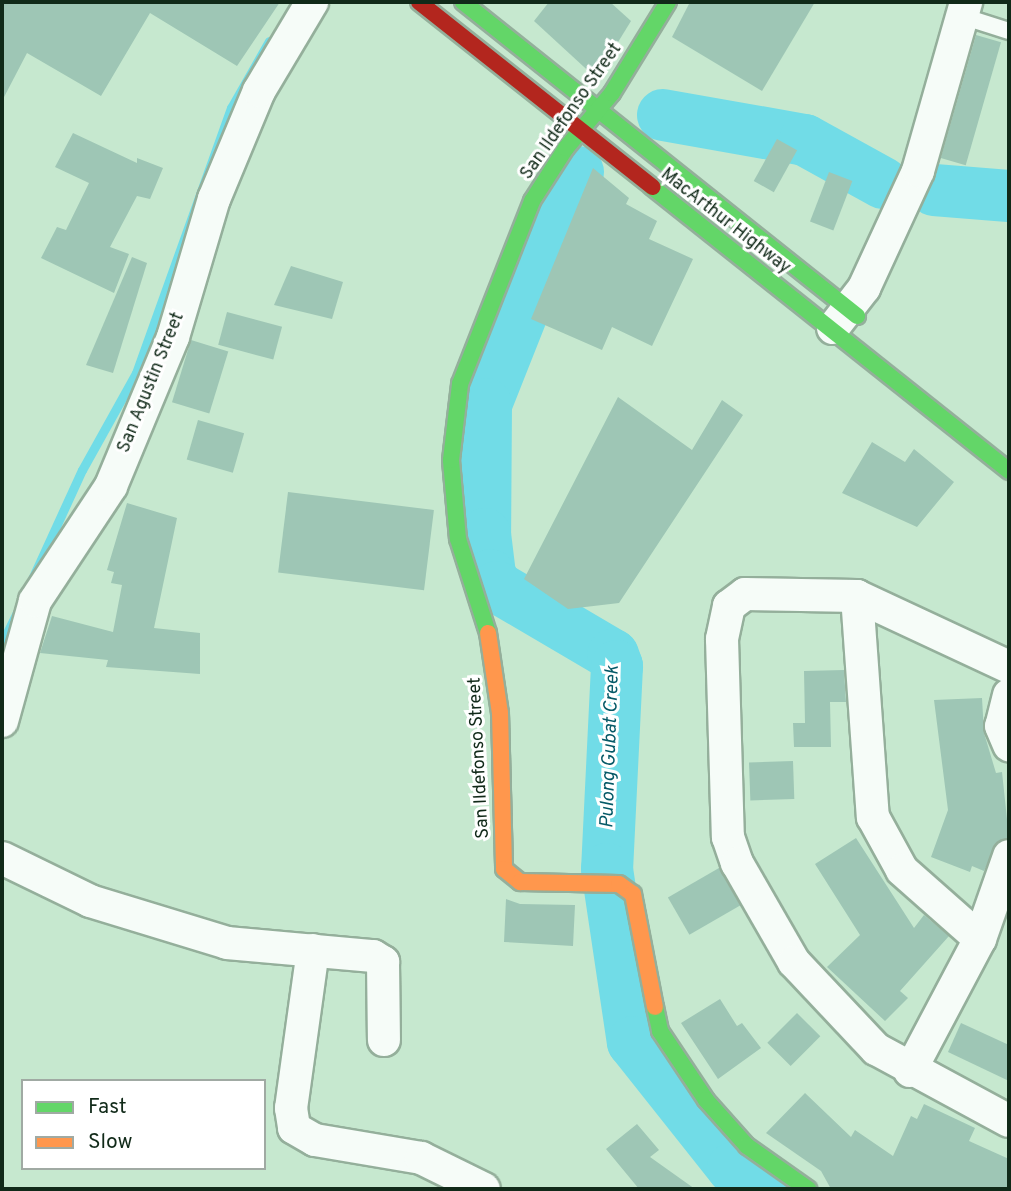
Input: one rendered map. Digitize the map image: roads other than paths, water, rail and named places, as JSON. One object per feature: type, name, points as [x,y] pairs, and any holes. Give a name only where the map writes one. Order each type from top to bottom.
[{"type":"main road","name":"MacArthur Highway","points":[[419,2],[581,132],[850,321]]},
{"type":"main road","name":"MacArthur Highway","points":[[463,2],[600,110],[850,321],[1009,471]]},
{"type":"main road","name":"San Ildefonso Street","points":[[668,2],[600,110],[581,132],[533,201],[506,259],[460,384],[452,460],[458,539],[491,641],[500,713],[504,869],[520,882],[619,884],[633,894],[660,1031],[706,1100],[747,1146],[808,1189]]},
{"type":"street","name":"San Agustin Street","points":[[2,721],[35,601],[111,486],[173,337],[215,199],[259,91],[312,2]]},
{"type":"street","points":[[850,321],[918,171],[964,9]]},
{"type":"street","points":[[1009,667],[857,596],[745,594],[729,606],[722,639],[728,836],[737,863],[794,962],[876,1049],[911,1071],[1009,1121]]},
{"type":"street","points":[[857,596],[873,817],[902,870],[979,939]]},
{"type":"street","points":[[1009,695],[1001,726],[1009,745]]},
{"type":"street","points":[[911,1071],[979,939],[1009,856]]},
{"type":"street","points":[[2,858],[90,901],[227,943],[373,956],[383,962],[384,1040]]},
{"type":"street","points":[[313,950],[291,1108],[295,1128],[315,1140],[421,1158],[484,1189]]},
{"type":"lane","points":[[964,9],[1009,31]]},
{"type":"waterway","points":[[32,579],[82,470],[136,373],[231,108],[269,41]]},
{"type":"waterway","name":"Pulong Gubat Creek","points":[[663,115],[805,140],[883,183]]},
{"type":"waterway","name":"Pulong Gubat Creek","points":[[578,172],[486,404],[485,534],[490,575],[497,587],[613,655],[617,666],[607,869],[633,1042],[733,1168],[761,1189]]},
{"type":"waterway","name":"Pulong Gubat Creek","points":[[934,190],[1009,196]]},
{"type":"waterway","points":[[2,643],[19,608]]}]
